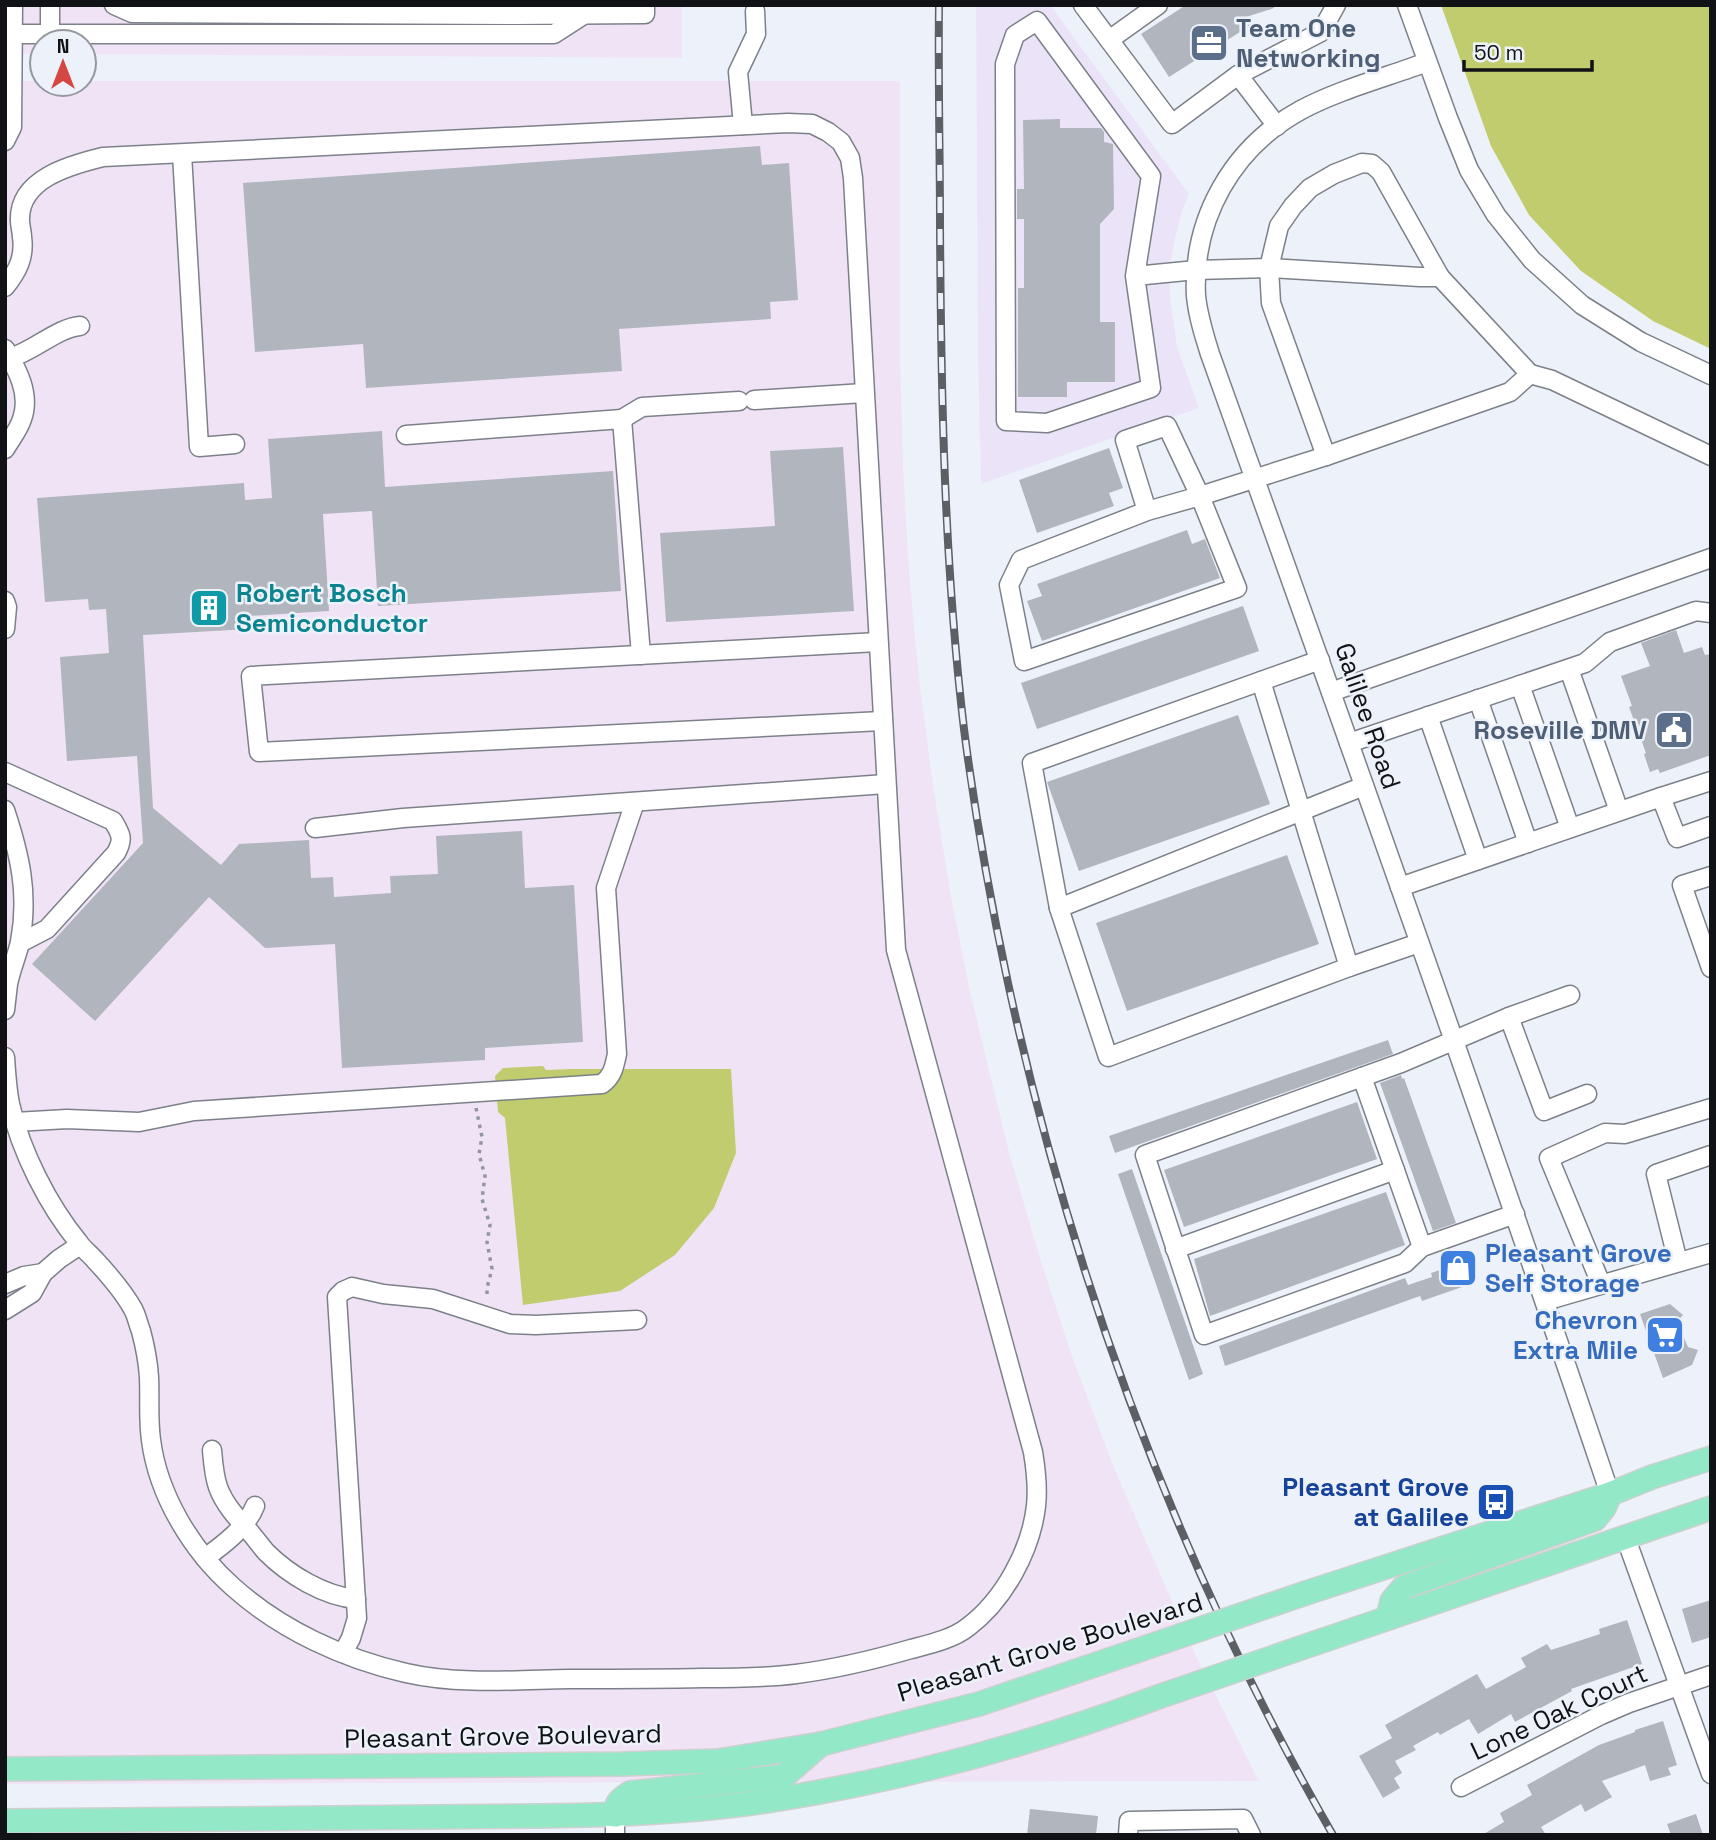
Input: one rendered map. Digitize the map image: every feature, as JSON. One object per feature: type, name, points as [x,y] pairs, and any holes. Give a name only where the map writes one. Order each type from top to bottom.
[{"type":"main road","name":"Pleasant Grove Boulevard","points":[[8,1768],[621,1764],[718,1761],[821,1744],[979,1704],[1711,1458]]},
{"type":"main road","points":[[1388,1618],[1392,1601],[1404,1587],[1595,1519],[1610,1494]]},
{"type":"main road","points":[[6,1821],[226,1827],[615,1825],[891,1778],[1002,1750],[1099,1719],[1711,1508]]},
{"type":"main road","points":[[615,1825],[615,1808],[621,1799],[630,1793],[784,1776],[821,1744]]},
{"type":"street","points":[[5,141],[12,127],[9,34],[13,5]]},
{"type":"street","points":[[50,5],[50,28]]},
{"type":"street","points":[[114,5],[132,13],[585,10],[645,14],[645,5]]},
{"type":"street","points":[[1083,5],[1172,124],[1238,75],[1321,32],[1336,5]]},
{"type":"street","points":[[1109,40],[1158,5]]},
{"type":"street","points":[[1407,5],[1469,170],[1496,215],[1531,260],[1582,305],[1641,342],[1711,375]]},
{"type":"street","points":[[98,34],[554,34],[585,10]]},
{"type":"street","points":[[743,125],[738,72],[756,34],[755,11]]},
{"type":"street","points":[[1037,21],[1151,176],[1135,276],[1151,388],[1047,423],[1006,421],[1005,64],[1015,35],[1037,21]]},
{"type":"street","points":[[9,34],[28,34]]},
{"type":"street","name":"Galilee Road","points":[[1427,62],[1300,111],[1253,145],[1222,185],[1206,223],[1196,270],[1196,299],[1210,354],[1515,1214],[1610,1494]]},
{"type":"street","points":[[1238,75],[1277,126]]},
{"type":"street","points":[[5,287],[18,269],[23,253],[23,240],[12,221],[22,201],[35,184],[61,170],[103,157],[788,123],[812,124],[841,142],[850,158],[896,950],[1033,1452],[1037,1477],[1036,1508],[1029,1538],[1018,1564],[988,1608],[966,1629],[937,1642],[862,1662],[793,1674],[732,1678],[429,1678],[373,1664],[315,1642],[284,1624],[232,1587],[205,1558],[186,1531],[159,1476],[150,1440],[149,1377],[145,1345],[135,1312],[111,1278],[80,1245],[51,1203],[29,1160],[15,1122],[9,1099],[5,1058]]},
{"type":"street","points":[[182,154],[199,447],[235,444]]},
{"type":"street","points":[[1326,456],[1271,303],[1269,268],[1279,226],[1293,206],[1310,188],[1334,174],[1362,163],[1373,164],[1381,172],[1440,277],[1530,374],[1552,380],[1711,456]]},
{"type":"street","points":[[1135,276],[1196,270],[1269,268],[1440,277]]},
{"type":"street","points":[[8,353],[24,354],[70,327],[80,326]]},
{"type":"street","points":[[5,449],[23,418],[24,395],[19,372],[8,353]]},
{"type":"street","points":[[1147,511],[1125,440],[1167,426],[1200,496],[1237,588],[1024,661],[1009,585],[1021,560],[1147,511],[1200,496],[1326,456],[1510,392],[1530,374]]},
{"type":"street","points":[[406,435],[622,419],[642,407],[864,393]]},
{"type":"street","points":[[622,419],[641,655]]},
{"type":"street","points":[[1331,692],[1711,558]]},
{"type":"street","points":[[5,601],[5,629]]},
{"type":"street","points":[[1349,743],[1585,663],[1611,642],[1696,611],[1711,613]]},
{"type":"street","points":[[878,642],[251,676],[259,751],[882,721]]},
{"type":"street","points":[[1320,660],[1032,763],[1059,908],[1108,1057],[1419,943]]},
{"type":"street","points":[[1569,669],[1619,811]]},
{"type":"street","points":[[1261,681],[1349,967]]},
{"type":"street","points":[[1520,685],[1570,828]]},
{"type":"street","points":[[1478,699],[1528,843]]},
{"type":"street","points":[[1428,716],[1478,860]]},
{"type":"street","points":[[5,772],[113,821],[120,832],[121,843],[116,853],[47,929],[20,943]]},
{"type":"street","points":[[1400,887],[1711,781]]},
{"type":"street","points":[[315,828],[403,818],[886,784]]},
{"type":"street","points":[[1059,908],[1364,786]]},
{"type":"street","points":[[1661,797],[1677,838],[1711,826]]},
{"type":"street","points":[[15,1122],[67,1119],[139,1122],[194,1111],[602,1084],[610,1078],[617,1054],[606,888],[635,802]]},
{"type":"street","points":[[5,810],[22,872],[24,906],[20,943],[8,983],[5,1010]]},
{"type":"street","points":[[1711,876],[1682,886],[1711,968]]},
{"type":"street","points":[[1515,1214],[1422,1247],[1405,1263],[1203,1335],[1145,1155],[1401,1063],[1509,1017],[1570,995]]},
{"type":"street","points":[[1509,1017],[1544,1111],[1587,1094]]},
{"type":"street","points":[[1362,1077],[1422,1247]]},
{"type":"street","points":[[1601,1284],[1549,1158],[1605,1133],[1625,1134],[1711,1108]]},
{"type":"street","points":[[1678,1262],[1656,1174],[1711,1155]]},
{"type":"street","points":[[1175,1249],[1395,1170]]},
{"type":"street","points":[[5,1310],[33,1293],[43,1273],[80,1245]]},
{"type":"street","points":[[1545,1301],[1711,1253]]},
{"type":"street","points":[[5,1284],[24,1276],[43,1273]]},
{"type":"street","points":[[343,1653],[357,1618],[337,1297],[352,1287],[383,1294],[433,1299],[510,1324],[637,1320]]},
{"type":"street","points":[[212,1450],[218,1488],[234,1515],[265,1551],[282,1566],[325,1591],[356,1599]]},
{"type":"street","points":[[205,1558],[251,1517],[255,1506]]},
{"type":"street","points":[[1625,1536],[1711,1774]]},
{"type":"street","name":"Lone Oak Court","points":[[1461,1787],[1601,1715],[1711,1675]]},
{"type":"street","points":[[1128,1835],[1129,1821],[1243,1819],[1251,1835]]},
{"type":"path","points":[[476,1093],[482,1137],[479,1154],[485,1176],[482,1199],[490,1225],[487,1242],[492,1269],[487,1288],[488,1318]]},
{"type":"shaded area","points":[[5,5],[682,5],[682,58],[98,54],[98,28],[28,28],[28,54],[5,54]]},
{"type":"shaded area","points":[[976,5],[1050,5],[1189,194],[1174,242],[1170,297],[1177,347],[1199,408],[981,484],[978,357]]},
{"type":"shaded area","name":"Robert Bosch Semiconductor","points":[[5,81],[28,81],[28,98],[98,98],[98,81],[900,81],[900,358],[909,572],[933,785],[971,996],[1009,1152],[1072,1356],[1112,1463],[1193,1650],[1259,1781],[5,1784]]},
{"type":"green space","points":[[1441,5],[1711,5],[1711,349],[1653,321],[1581,271],[1529,215],[1491,146]]},
{"type":"green space","points":[[543,1066],[546,1070],[731,1069],[736,1153],[714,1208],[675,1255],[620,1291],[523,1305],[505,1118],[498,1112],[495,1076],[503,1068]]},
{"type":"building","points":[[1186,5],[1274,5],[1274,8],[1246,17],[1251,25],[1169,77],[1141,34]]},
{"type":"building","points":[[1060,119],[1060,128],[1101,128],[1104,142],[1113,144],[1114,209],[1100,224],[1100,322],[1115,322],[1115,382],[1067,382],[1067,397],[1018,397],[1018,288],[1024,288],[1024,219],[1017,219],[1017,189],[1024,189],[1023,120]]},
{"type":"building","points":[[760,146],[762,165],[789,163],[798,300],[770,302],[771,319],[619,329],[622,371],[366,388],[363,344],[255,352],[243,183]]},
{"type":"building","points":[[382,431],[385,487],[613,471],[621,591],[378,606],[372,511],[323,514],[329,611],[248,616],[249,629],[143,635],[153,808],[221,865],[239,844],[309,840],[311,878],[333,877],[334,897],[391,893],[390,876],[438,874],[436,836],[522,831],[525,888],[574,885],[583,1042],[485,1048],[485,1060],[342,1068],[335,944],[265,948],[209,897],[95,1021],[32,964],[143,843],[137,756],[67,761],[60,657],[109,653],[106,609],[89,610],[88,599],[45,602],[37,498],[244,483],[245,500],[272,498],[268,439]]},
{"type":"building","points":[[843,447],[854,611],[666,622],[660,533],[775,526],[770,451]]},
{"type":"building","points":[[1109,448],[1123,488],[1109,493],[1114,506],[1037,533],[1019,480]]},
{"type":"building","points":[[1187,530],[1192,544],[1205,539],[1220,578],[1042,641],[1027,601],[1042,596],[1037,584]]},
{"type":"building","points":[[1243,606],[1259,651],[1037,729],[1021,683]]},
{"type":"building","name":"Roseville DMV","points":[[1676,630],[1684,653],[1702,647],[1705,655],[1711,654],[1711,755],[1660,773],[1658,769],[1650,772],[1621,676],[1650,666],[1641,643]]},
{"type":"building","points":[[1238,715],[1270,804],[1079,871],[1047,782]]},
{"type":"building","points":[[1287,855],[1319,944],[1127,1011],[1096,923]]},
{"type":"building","points":[[1388,1040],[1393,1054],[1115,1153],[1109,1136]]},
{"type":"building","points":[[1401,1075],[1456,1223],[1433,1231],[1380,1083]]},
{"type":"building","points":[[1357,1102],[1377,1159],[1184,1227],[1164,1170]]},
{"type":"building","points":[[1132,1169],[1203,1374],[1189,1380],[1118,1174]]},
{"type":"building","points":[[1386,1192],[1405,1245],[1210,1316],[1194,1259]]},
{"type":"building","points":[[1455,1265],[1462,1287],[1422,1301],[1420,1296],[1225,1366],[1219,1346],[1405,1278],[1408,1285]]},
{"type":"building","name":"Chevron Extra Mile","points":[[1670,1304],[1683,1315],[1677,1322],[1688,1347],[1698,1350],[1692,1365],[1663,1378],[1640,1314]]},
{"type":"building","points":[[1711,1600],[1711,1637],[1692,1643],[1682,1609]]},
{"type":"building","points":[[1627,1620],[1642,1664],[1571,1689],[1572,1691],[1515,1722],[1511,1714],[1478,1734],[1469,1719],[1440,1735],[1438,1732],[1413,1746],[1416,1750],[1395,1761],[1402,1773],[1394,1778],[1400,1788],[1383,1798],[1359,1756],[1392,1738],[1385,1725],[1477,1674],[1486,1689],[1526,1667],[1521,1658],[1547,1644],[1551,1650],[1600,1634],[1599,1629]]},
{"type":"building","points":[[1663,1721],[1677,1765],[1668,1768],[1671,1775],[1650,1781],[1645,1765],[1602,1781],[1612,1797],[1585,1812],[1581,1804],[1541,1827],[1546,1835],[1482,1835],[1504,1822],[1500,1813],[1532,1795],[1527,1785],[1599,1745]]},
{"type":"building","points":[[1030,1809],[1098,1816],[1096,1835],[1027,1835]]},
{"type":"building","points":[[1696,1814],[1703,1835],[1671,1835],[1667,1824]]},
{"type":"railway","points":[[939,5],[941,351],[952,603],[973,793],[1008,983],[1034,1095],[1065,1205],[1099,1314],[1138,1421],[1180,1527],[1227,1632],[1333,1835]]},
{"type":"place","name":"Team One Networking","points":[[1209,43]]},
{"type":"place","name":"Robert Bosch Semiconductor","points":[[209,608]]},
{"type":"place","name":"Roseville DMV","points":[[1674,730]]},
{"type":"place","name":"Pleasant Grove Self Storage","points":[[1458,1268]]},
{"type":"place","name":"Chevron Extra Mile","points":[[1665,1335]]},
{"type":"place","name":"Pleasant Grove at Galilee","points":[[1496,1502]]}]
